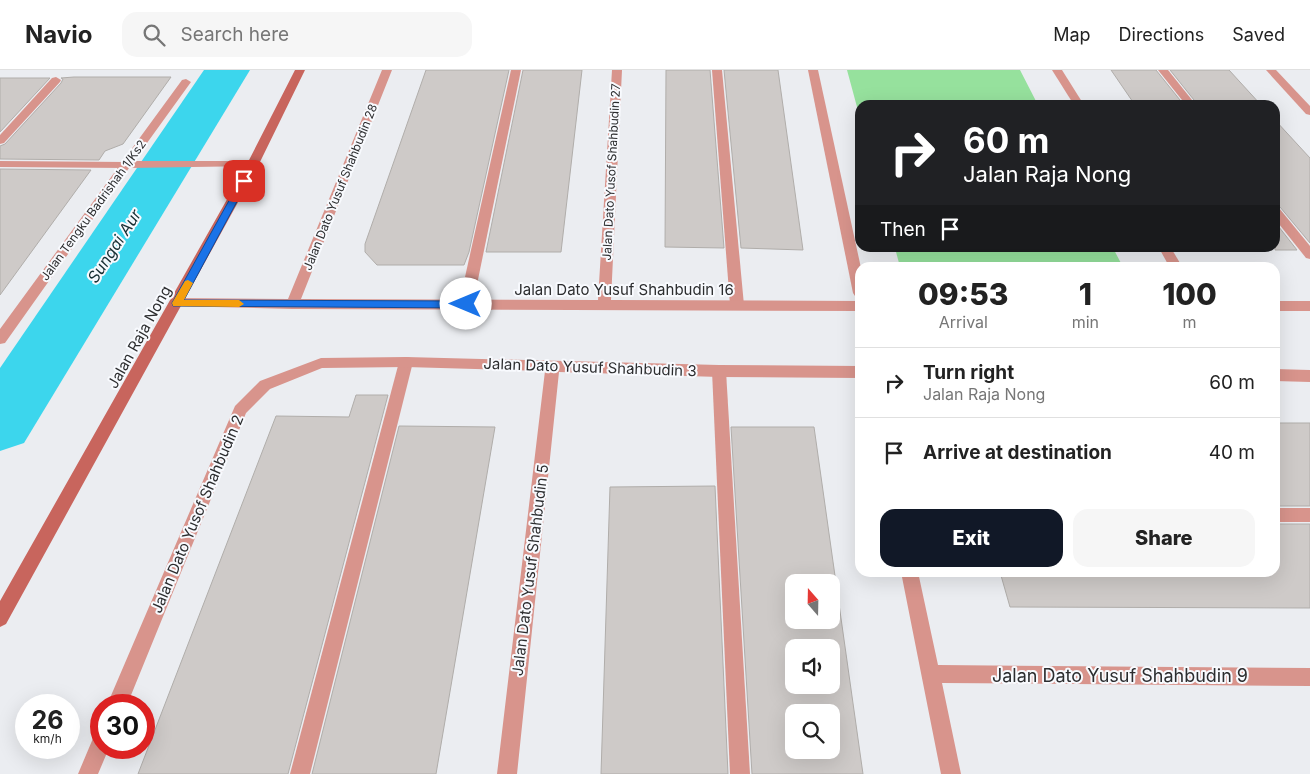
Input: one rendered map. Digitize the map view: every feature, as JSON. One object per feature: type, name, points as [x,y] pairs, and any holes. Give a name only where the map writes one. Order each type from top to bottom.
[{"type":"main road","name":"Jalan Raja Nong","points":[[0,618],[254,164],[300,70]]},
{"type":"street","name":"Jalan Dato Yusuf Shahbudin 28","points":[[292,304],[387,70]]},
{"type":"street","points":[[466,304],[516,70]]},
{"type":"street","name":"Jalan Dato Yusof Shahbudin 27","points":[[604,305],[617,70]]},
{"type":"street","points":[[717,70],[737,305]]},
{"type":"street","points":[[812,70],[855,270]]},
{"type":"street","points":[[1057,70],[1076,100]]},
{"type":"street","points":[[1164,70],[1187,100]]},
{"type":"street","points":[[1271,70],[1310,112]]},
{"type":"street","points":[[0,141],[56,80]]},
{"type":"street","name":"Jalan Tengku Badrishah 1/Ks2","points":[[0,339],[186,82]]},
{"type":"street","points":[[0,164],[254,164]]},
{"type":"street","points":[[1280,217],[1310,255]]},
{"type":"street","name":"Jalan Dato Yusuf Shahbudin 16","points":[[177,303],[855,306]]},
{"type":"street","points":[[1280,306],[1310,306]]},
{"type":"street","points":[[300,774],[406,362]]},
{"type":"street","name":"Jalan Dato Yusuf Shahbudin 3","points":[[321,363],[406,362],[719,371],[855,372]]},
{"type":"street","name":"Jalan Dato Yusof Shahbudin 2","points":[[122,694],[240,410],[265,385],[321,363]]},
{"type":"street","name":"Jalan Dato Yusuf Shahbudin 5","points":[[507,774],[553,365]]},
{"type":"street","points":[[719,371],[740,774]]},
{"type":"street","points":[[1280,376],[1310,376]]},
{"type":"street","points":[[1280,514],[1310,515]]},
{"type":"street","points":[[910,577],[951,774]]},
{"type":"street","name":"Jalan Dato Yusuf Shahbudin 9","points":[[930,674],[1310,677]]},
{"type":"street","points":[[88,774],[94,759]]},
{"type":"green space","points":[[847,70],[1020,70],[1035,100],[855,100]]},
{"type":"green space","points":[[896,252],[1115,252],[1120,262],[899,262]]},
{"type":"building","points":[[426,70],[509,70],[469,252],[464,265],[377,265],[365,252],[365,244]]},
{"type":"building","points":[[523,70],[582,70],[561,252],[486,252]]},
{"type":"building","points":[[666,70],[710,70],[724,248],[665,247]]},
{"type":"building","points":[[724,70],[778,70],[803,250],[741,248]]},
{"type":"building","points":[[1111,70],[1156,70],[1180,100],[1132,100]]},
{"type":"building","points":[[1170,70],[1229,70],[1256,100],[1194,100]]},
{"type":"building","points":[[171,77],[123,144],[105,151],[99,160],[0,159],[0,146],[5,144],[61,83],[63,79],[61,78]]},
{"type":"building","points":[[0,78],[50,78],[0,132]]},
{"type":"building","points":[[1280,125],[1310,158],[1310,243],[1280,207]]},
{"type":"building","points":[[0,169],[91,170],[0,295]]},
{"type":"building","points":[[1280,228],[1297,250],[1280,250]]},
{"type":"building","points":[[356,395],[388,395],[288,774],[138,774],[144,759],[155,759],[155,730],[276,416],[349,417]]},
{"type":"building","points":[[1280,423],[1310,423],[1310,506],[1280,506]]},
{"type":"building","points":[[399,426],[495,427],[436,774],[312,774]]},
{"type":"building","points":[[731,427],[814,427],[835,574],[785,574],[785,629],[840,629],[840,611],[863,774],[752,774]]},
{"type":"building","points":[[715,486],[728,774],[601,774],[610,487]]},
{"type":"building","points":[[1280,524],[1310,524],[1310,608],[1010,607],[1001,577],[1280,577]]},
{"type":"waterway","name":"Sungai Aur","points":[[0,423],[227,70]]},
{"type":"slow traffic","points":[[188,283],[177,303],[239,304]]},
{"type":"route","points":[[244,181],[177,303],[466,304]]}]
